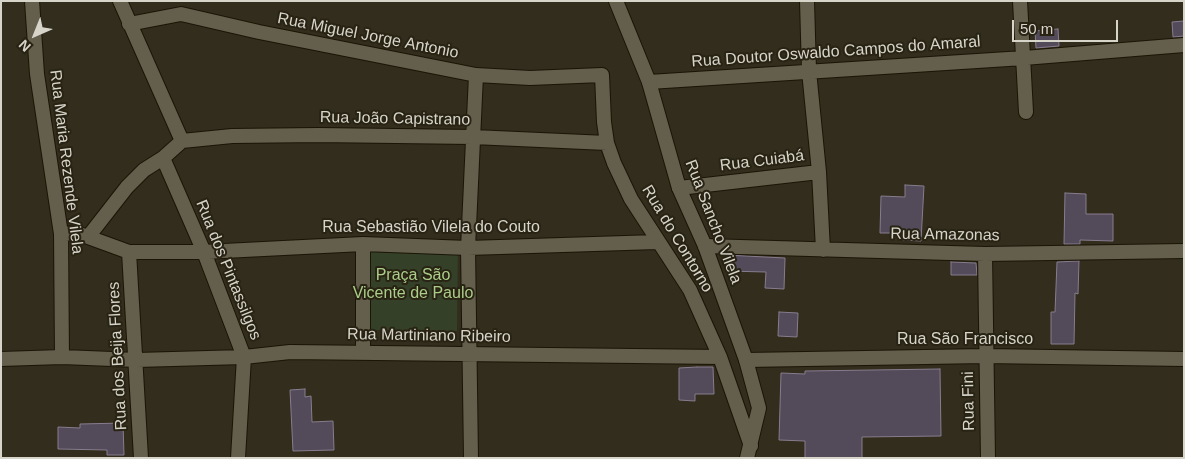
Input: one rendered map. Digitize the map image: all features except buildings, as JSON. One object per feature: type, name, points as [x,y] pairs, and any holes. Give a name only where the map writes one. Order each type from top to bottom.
[{"type":"street","name":"Rua Maria Rezende Vilela","points":[[32,1],[37,74],[61,234],[62,357]]},
{"type":"street","points":[[88,237],[127,187],[144,170],[163,158],[182,141],[120,1]]},
{"type":"street","name":"Rua Sancho Vilela","points":[[616,1],[650,82],[679,188],[706,246],[746,360],[759,408],[749,452]]},
{"type":"street","points":[[807,1],[809,71],[819,172],[823,250]]},
{"type":"street","points":[[1020,1],[1026,112]]},
{"type":"street","name":"Rua Miguel Jorge Antonio","points":[[129,24],[181,14],[259,32],[476,75],[530,78],[602,75]]},
{"type":"street","name":"Rua Doutor Oswaldo Campos do Amaral","points":[[650,82],[1024,58],[1184,45]]},
{"type":"street","points":[[471,458],[468,248],[476,75]]},
{"type":"street","name":"Rua do Contorno","points":[[602,75],[607,143],[631,199],[657,242],[690,290],[720,357],[749,452]]},
{"type":"street","name":"Rua João Capistrano","points":[[182,141],[232,136],[318,135],[473,137],[607,143]]},
{"type":"street","name":"Rua dos Pintassilgos","points":[[163,158],[204,252],[244,357],[238,458]]},
{"type":"street","name":"Rua Cuiabá","points":[[679,188],[819,172]]},
{"type":"street","points":[[61,234],[77,233],[129,252]]},
{"type":"street","name":"Rua Sebastião Vilela do Couto","points":[[129,252],[204,252],[363,244],[468,248],[657,242]]},
{"type":"street","points":[[363,244],[363,352]]},
{"type":"street","name":"Rua Amazonas","points":[[706,246],[984,254],[1184,251]]},
{"type":"street","name":"Rua dos Beija Flores","points":[[129,252],[137,360],[141,458]]},
{"type":"street","name":"Rua Fini","points":[[984,254],[988,458]]},
{"type":"street","name":"Rua Martiniano Ribeiro","points":[[1,359],[62,357],[137,360],[244,357],[290,352],[720,357]]},
{"type":"street","name":"Rua São Francisco","points":[[746,360],[985,356],[1184,359]]},
{"type":"green space","name":"Praça São Vicente de Paulo","points":[[370,239],[458,240],[457,331],[369,330]]}]
